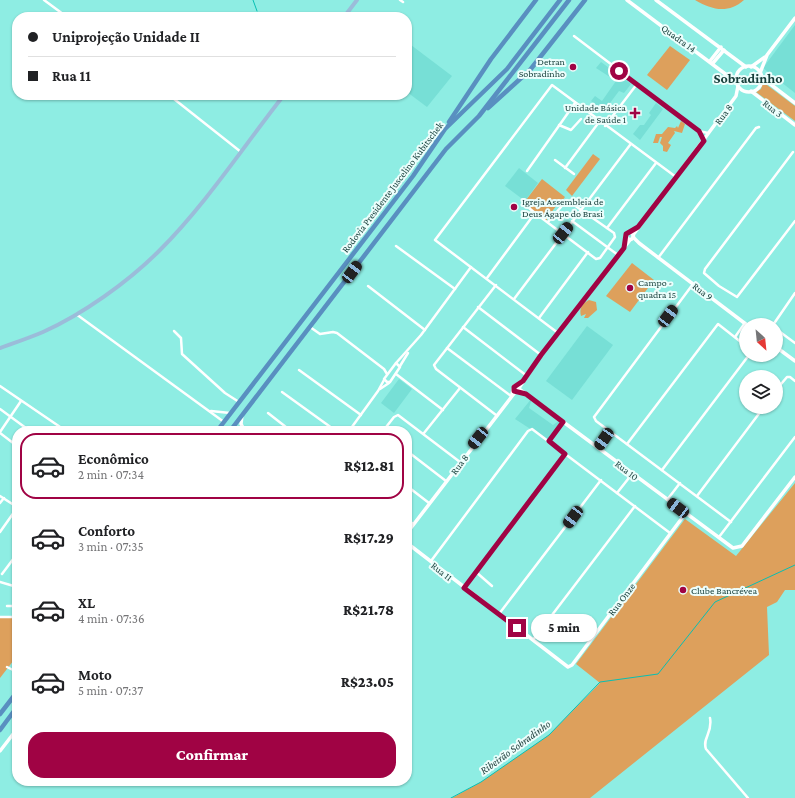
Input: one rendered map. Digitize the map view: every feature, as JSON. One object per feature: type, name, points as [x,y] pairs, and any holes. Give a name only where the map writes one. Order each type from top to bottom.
[{"type":"highway","points":[[445,128],[491,59],[536,0]]},
{"type":"highway","name":"Rodovia Presidente Juscelino Kubitschek","points":[[221,426],[426,158],[445,128],[507,69],[560,0]]},
{"type":"highway","name":"Rodovia Presidente Juscelino Kubitschek","points":[[234,426],[446,149],[479,116],[569,0]]},
{"type":"highway","points":[[479,116],[530,70],[586,0]]},
{"type":"highway","points":[[311,308],[312,315],[319,315]]},
{"type":"highway","points":[[300,323],[308,322],[304,333]]},
{"type":"highway","points":[[0,714],[12,701]]},
{"type":"highway","points":[[0,730],[12,714]]},
{"type":"main road","points":[[348,12],[357,0]]},
{"type":"main road","name":"Quadra 14","points":[[627,0],[711,62],[737,84]]},
{"type":"main road","points":[[656,0],[746,66]]},
{"type":"main road","points":[[767,55],[751,66],[746,66],[739,70],[737,84],[746,91],[751,91],[759,86],[760,75],[767,55],[795,18]]},
{"type":"main road","points":[[711,62],[722,49]]},
{"type":"main road","points":[[751,66],[760,75]]},
{"type":"main road","name":"Rua 3","points":[[760,75],[795,103]]},
{"type":"main road","name":"Rua 8","points":[[736,96],[737,84]]},
{"type":"main road","name":"Rua 8","points":[[413,524],[624,248],[736,96],[746,91]]},
{"type":"main road","name":"Rua 3","points":[[751,91],[795,125]]},
{"type":"main road","points":[[788,98],[795,98]]},
{"type":"main road","points":[[0,348],[43,332],[76,314],[119,285],[158,252],[186,223],[280,100]]},
{"type":"main road","name":"Rua 9","points":[[631,237],[739,319]]},
{"type":"main road","points":[[783,352],[795,361]]},
{"type":"main road","name":"Rua 10","points":[[517,389],[526,394],[729,547],[738,548],[745,542],[795,477]]},
{"type":"main road","points":[[242,415],[242,426]]},
{"type":"main road","name":"Rua Onze","points":[[572,665],[685,514]]},
{"type":"main road","name":"Rua 11","points":[[412,547],[564,665],[568,667],[572,665]]},
{"type":"main road","points":[[0,751],[12,735]]},
{"type":"street","points":[[44,0],[60,12]]},
{"type":"street","points":[[574,36],[700,132],[704,141]]},
{"type":"street","points":[[605,126],[638,84]]},
{"type":"street","points":[[559,333],[435,240],[552,85],[599,122],[676,178]]},
{"type":"street","points":[[175,100],[241,152]]},
{"type":"street","points":[[526,171],[575,103]]},
{"type":"street","points":[[559,125],[571,130],[581,119]]},
{"type":"street","points":[[565,168],[599,122]]},
{"type":"street","points":[[658,258],[759,127]]},
{"type":"street","points":[[700,132],[709,133]]},
{"type":"street","points":[[514,299],[630,144]]},
{"type":"street","points":[[793,152],[705,269],[705,274],[735,297],[738,296],[795,221]]},
{"type":"street","points":[[555,160],[574,174]]},
{"type":"street","points":[[607,228],[656,163]]},
{"type":"street","points":[[529,208],[598,259],[615,236],[582,209],[566,200],[548,222]]},
{"type":"street","points":[[487,278],[535,213]]},
{"type":"street","points":[[572,221],[618,255]]},
{"type":"street","points":[[396,246],[455,289]]},
{"type":"street","points":[[539,318],[588,252]]},
{"type":"street","points":[[353,426],[378,391],[387,374],[425,330],[471,267]]},
{"type":"street","points":[[693,284],[593,416],[596,421],[731,522]]},
{"type":"street","points":[[496,285],[434,365],[436,369],[496,415]]},
{"type":"street","points":[[368,286],[425,330]]},
{"type":"street","points":[[777,318],[795,293]]},
{"type":"street","points":[[478,307],[541,355]]},
{"type":"street","points":[[76,314],[211,411],[224,422]]},
{"type":"street","points":[[627,444],[718,324],[739,341]]},
{"type":"street","points":[[309,327],[318,334],[330,332],[337,333],[384,369],[387,374]]},
{"type":"street","points":[[463,327],[527,376]]},
{"type":"street","points":[[174,331],[181,338],[182,354],[225,393],[239,402]]},
{"type":"street","points":[[735,338],[739,333]]},
{"type":"street","points":[[783,334],[795,343]]},
{"type":"street","points":[[448,348],[511,396]]},
{"type":"street","points":[[378,391],[397,375],[400,366],[410,349]]},
{"type":"street","points":[[662,470],[744,362]]},
{"type":"street","points":[[396,364],[400,366]]},
{"type":"street","points":[[384,369],[390,370]]},
{"type":"street","points":[[299,370],[361,415]]},
{"type":"street","points":[[397,375],[443,410]]},
{"type":"street","points":[[783,382],[787,377],[795,380]]},
{"type":"street","points":[[384,380],[389,383]]},
{"type":"street","points":[[0,386],[58,426]]},
{"type":"street","points":[[424,433],[460,388]]},
{"type":"street","points":[[282,392],[329,426]]},
{"type":"street","points":[[12,442],[0,432],[21,401]]},
{"type":"street","points":[[0,409],[23,426]]},
{"type":"street","points":[[211,411],[231,414]]},
{"type":"street","points":[[268,413],[285,426]]},
{"type":"street","points":[[697,496],[759,414]]},
{"type":"street","points":[[387,426],[394,416],[400,416],[460,462]]},
{"type":"street","points":[[549,441],[563,422]]},
{"type":"street","points":[[430,562],[528,431],[533,429],[670,534]]},
{"type":"street","points":[[597,448],[610,431]]},
{"type":"street","points":[[718,539],[795,438]]},
{"type":"street","points":[[464,588],[565,454]]},
{"type":"street","points":[[412,455],[446,481]]},
{"type":"street","points":[[617,493],[632,474]]},
{"type":"street","points":[[498,614],[601,480]]},
{"type":"street","points":[[667,500],[680,483]]},
{"type":"street","points":[[412,490],[429,503]]},
{"type":"street","points":[[0,496],[12,504]]},
{"type":"street","points":[[0,503],[4,498]]},
{"type":"street","points":[[533,641],[635,506]]},
{"type":"street","points":[[0,532],[12,515]]},
{"type":"street","points":[[2,574],[12,561]]},
{"type":"street","points":[[476,572],[492,586]]},
{"type":"street","points":[[0,582],[12,586]]},
{"type":"street","points":[[7,606],[12,606]]},
{"type":"street","points":[[0,617],[12,617]]},
{"type":"street","points":[[7,667],[12,670]]},
{"type":"street","points":[[710,718],[711,728],[705,742],[706,749],[748,798]]},
{"type":"shaded area","points":[[695,0],[744,0],[732,7],[720,9],[708,6]]},
{"type":"shaded area","points":[[795,25],[795,93],[763,68]]},
{"type":"shaded area","points":[[412,46],[452,76],[427,107],[412,96]]},
{"type":"shaded area","points":[[670,46],[690,60],[667,90],[647,75]]},
{"type":"shaded area","points":[[601,62],[631,84],[624,93],[619,91],[604,111],[591,101],[595,96],[602,101],[616,81],[596,68]]},
{"type":"shaded area","points":[[763,82],[795,106],[795,121],[756,92],[761,89]]},
{"type":"shaded area","points":[[656,103],[663,109],[640,140],[633,134],[640,125],[644,125],[651,115],[649,113]]},
{"type":"shaded area","points":[[681,121],[685,124],[682,133],[674,131],[675,133],[668,143],[671,145],[667,152],[663,151],[663,146],[660,143],[662,137],[660,137],[658,143],[653,143],[656,134],[662,134],[668,127],[675,128],[677,126],[678,128]]},
{"type":"shaded area","points":[[593,154],[600,159],[572,196],[566,190]]},
{"type":"shaded area","points":[[519,168],[538,183],[525,201],[505,186]]},
{"type":"shaded area","points":[[542,179],[565,197],[547,218],[547,222],[523,204]]},
{"type":"shaded area","name":"Campo - quadra 15","points":[[632,263],[654,280],[630,312],[606,296]]},
{"type":"shaded area","points":[[589,300],[596,302],[597,310],[588,318],[584,318],[586,314],[581,316],[581,308]]},
{"type":"shaded area","points":[[587,326],[613,345],[572,400],[546,381]]},
{"type":"shaded area","points":[[399,379],[412,389],[394,413],[381,403]]},
{"type":"shaded area","points":[[532,398],[529,408],[553,425],[560,420],[563,422],[549,441],[515,419]]},
{"type":"shaded area","points":[[795,483],[795,590],[785,590],[777,602],[767,607],[769,655],[590,798],[452,798],[481,782],[549,735],[600,683],[576,664],[685,519],[736,556]]},
{"type":"shaded area","points":[[0,618],[12,618],[12,662],[0,678]]},
{"type":"waterway","points":[[253,0],[257,11]]},
{"type":"waterway","name":"Ribeirão Sobradinho","points":[[451,798],[481,782],[549,735],[600,682],[658,674],[715,602],[795,565]]},
{"type":"place","name":"Detran Sobradinho","points":[[573,67]]},
{"type":"place","name":"Unidade Básica de Saúde 1","points":[[635,113]]},
{"type":"place","name":"Igreja Assembleia de Deus Ágape do Brasi","points":[[514,207]]},
{"type":"place","name":"Campo - quadra 15","points":[[630,288]]},
{"type":"place","name":"Clube Bancrévea","points":[[683,590]]},
{"type":"district","name":"Sobradinho","points":[[748,78]]},
{"type":"route","points":[[517,628],[464,588],[565,454],[549,441],[563,422],[526,394],[514,391],[514,386],[523,381],[527,376],[541,355],[624,248],[626,234],[629,232],[631,233],[638,227],[704,141],[699,131],[619,71]]}]
